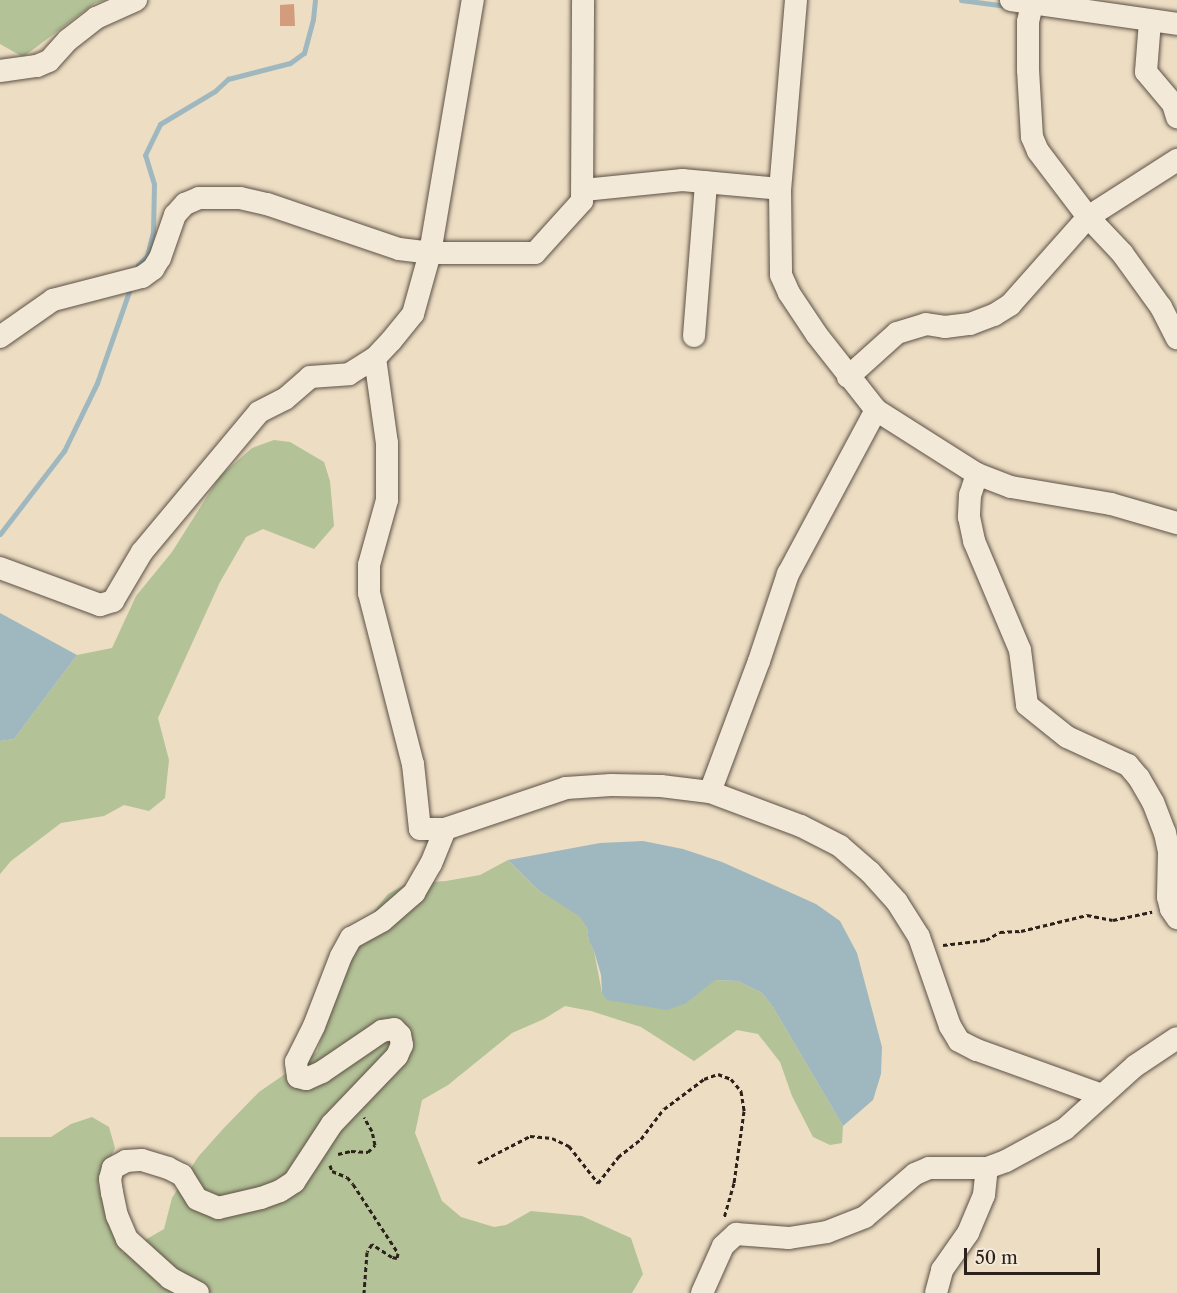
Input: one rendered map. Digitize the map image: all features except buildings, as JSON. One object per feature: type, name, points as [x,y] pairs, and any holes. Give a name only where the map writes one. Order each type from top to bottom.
[{"type":"street","points":[[0,56],[10,69],[37,66],[49,61],[68,40],[108,7],[136,0]]},
{"type":"street","points":[[0,568],[100,605],[112,601],[142,552],[259,412],[285,399],[310,377],[349,374],[375,358],[413,314],[430,253],[473,0]]},
{"type":"street","points":[[0,337],[53,300],[135,280],[153,269],[160,258],[175,215],[185,204],[199,198],[240,198],[267,204],[399,249],[430,253],[536,253],[582,201],[584,190],[583,0]]},
{"type":"street","points":[[796,0],[780,189],[781,275],[789,293],[848,376],[876,410],[976,474],[1011,487],[1110,504],[1177,523]]},
{"type":"street","points":[[1177,24],[1025,1],[1028,22],[1032,137],[1038,151],[1088,217],[1122,253],[1161,307],[1177,338]]},
{"type":"street","points":[[1150,21],[1146,72],[1173,104],[1177,117]]},
{"type":"street","points":[[848,376],[897,333],[926,324],[945,327],[970,324],[994,315],[1010,305],[1088,217],[1177,160]]},
{"type":"street","points":[[584,190],[682,180],[780,189]]},
{"type":"street","points":[[694,336],[706,182]]},
{"type":"street","points":[[375,358],[387,443],[387,500],[369,565],[369,593],[413,764],[420,829],[445,829],[566,788],[611,785],[661,786],[710,792],[801,826],[840,846],[870,872],[897,902],[923,948],[950,1026],[959,1041],[977,1050],[1102,1095]]},
{"type":"street","points":[[710,792],[759,661],[788,574],[876,410]]},
{"type":"street","points":[[976,474],[970,495],[969,517],[974,541],[1020,650],[1027,705],[1067,737],[1128,765],[1139,778],[1153,802],[1165,833],[1169,852],[1168,897],[1174,914]]},
{"type":"street","points":[[198,1293],[170,1278],[127,1239],[117,1216],[112,1193],[110,1179],[113,1168],[126,1161],[142,1160],[168,1168],[182,1175],[197,1199],[218,1208],[261,1198],[280,1191],[294,1182],[349,1104],[397,1056],[402,1045],[400,1035],[394,1029],[382,1031],[322,1072],[306,1078],[298,1077],[296,1062],[314,1026],[341,956],[351,938],[382,921],[414,893],[431,864],[445,829]]},
{"type":"street","points":[[702,1293],[723,1246],[729,1239],[747,1233],[789,1238],[827,1232],[865,1217],[915,1174],[929,1168],[987,1168],[1006,1161],[1065,1129],[1145,1059],[1177,1038]]},
{"type":"street","points":[[936,1293],[942,1270],[968,1233],[984,1195],[987,1168]]},
{"type":"path","points":[[923,948],[986,940],[1000,932],[1021,931],[1087,915],[1113,920],[1130,915],[1174,914]]},
{"type":"path","points":[[478,1163],[530,1136],[552,1138],[569,1146],[598,1182],[618,1157],[641,1139],[664,1109],[704,1078],[718,1074],[731,1079],[741,1092],[744,1111],[734,1182],[722,1226],[729,1239]]},
{"type":"path","points":[[334,1155],[351,1151],[368,1152],[375,1145],[372,1131],[365,1118],[349,1104]]},
{"type":"path","points":[[329,1162],[332,1171],[347,1177],[354,1184],[398,1253],[397,1258],[392,1257],[372,1244],[367,1252],[364,1293]]},
{"type":"green space","points":[[0,0],[106,0],[95,3],[23,57],[0,44]]},
{"type":"green space","points":[[274,440],[290,442],[324,462],[330,481],[334,526],[314,549],[263,529],[246,537],[220,582],[158,718],[169,760],[165,798],[149,811],[124,805],[104,816],[61,823],[11,861],[0,874],[0,741],[14,739],[77,655],[112,648],[136,596],[172,552],[220,476],[252,448]]},
{"type":"green space","points":[[508,860],[538,890],[579,915],[587,928],[589,942],[594,951],[602,993],[687,1003],[714,980],[738,981],[762,993],[773,1007],[843,1126],[842,1143],[830,1145],[813,1137],[792,1096],[780,1062],[758,1034],[737,1030],[694,1061],[641,1027],[591,1011],[565,1006],[544,1019],[512,1033],[448,1085],[422,1100],[415,1133],[442,1201],[461,1217],[494,1227],[506,1225],[531,1211],[582,1216],[631,1238],[643,1274],[632,1293],[0,1293],[0,1137],[51,1137],[71,1124],[92,1117],[109,1127],[115,1148],[98,1184],[110,1227],[123,1253],[164,1229],[172,1198],[198,1157],[223,1129],[259,1092],[317,1052],[366,921],[388,894],[406,884],[446,881],[480,875]]},
{"type":"water","points":[[0,613],[77,655],[14,739],[0,741]]},
{"type":"water","points":[[643,841],[683,849],[722,862],[816,904],[840,921],[857,953],[882,1047],[881,1074],[873,1100],[843,1126],[773,1007],[762,993],[738,981],[715,980],[687,1003],[667,1010],[607,1000],[602,993],[601,975],[589,942],[587,928],[579,916],[538,890],[508,860],[600,843]]},
{"type":"waterway","points":[[136,272],[138,265],[147,256],[153,232],[154,184],[145,155],[160,124],[215,91],[228,79],[290,63],[304,53],[313,19],[315,0]]},
{"type":"waterway","points":[[961,0],[1007,6]]},
{"type":"waterway","points":[[0,534],[64,451],[97,383],[131,286]]}]
